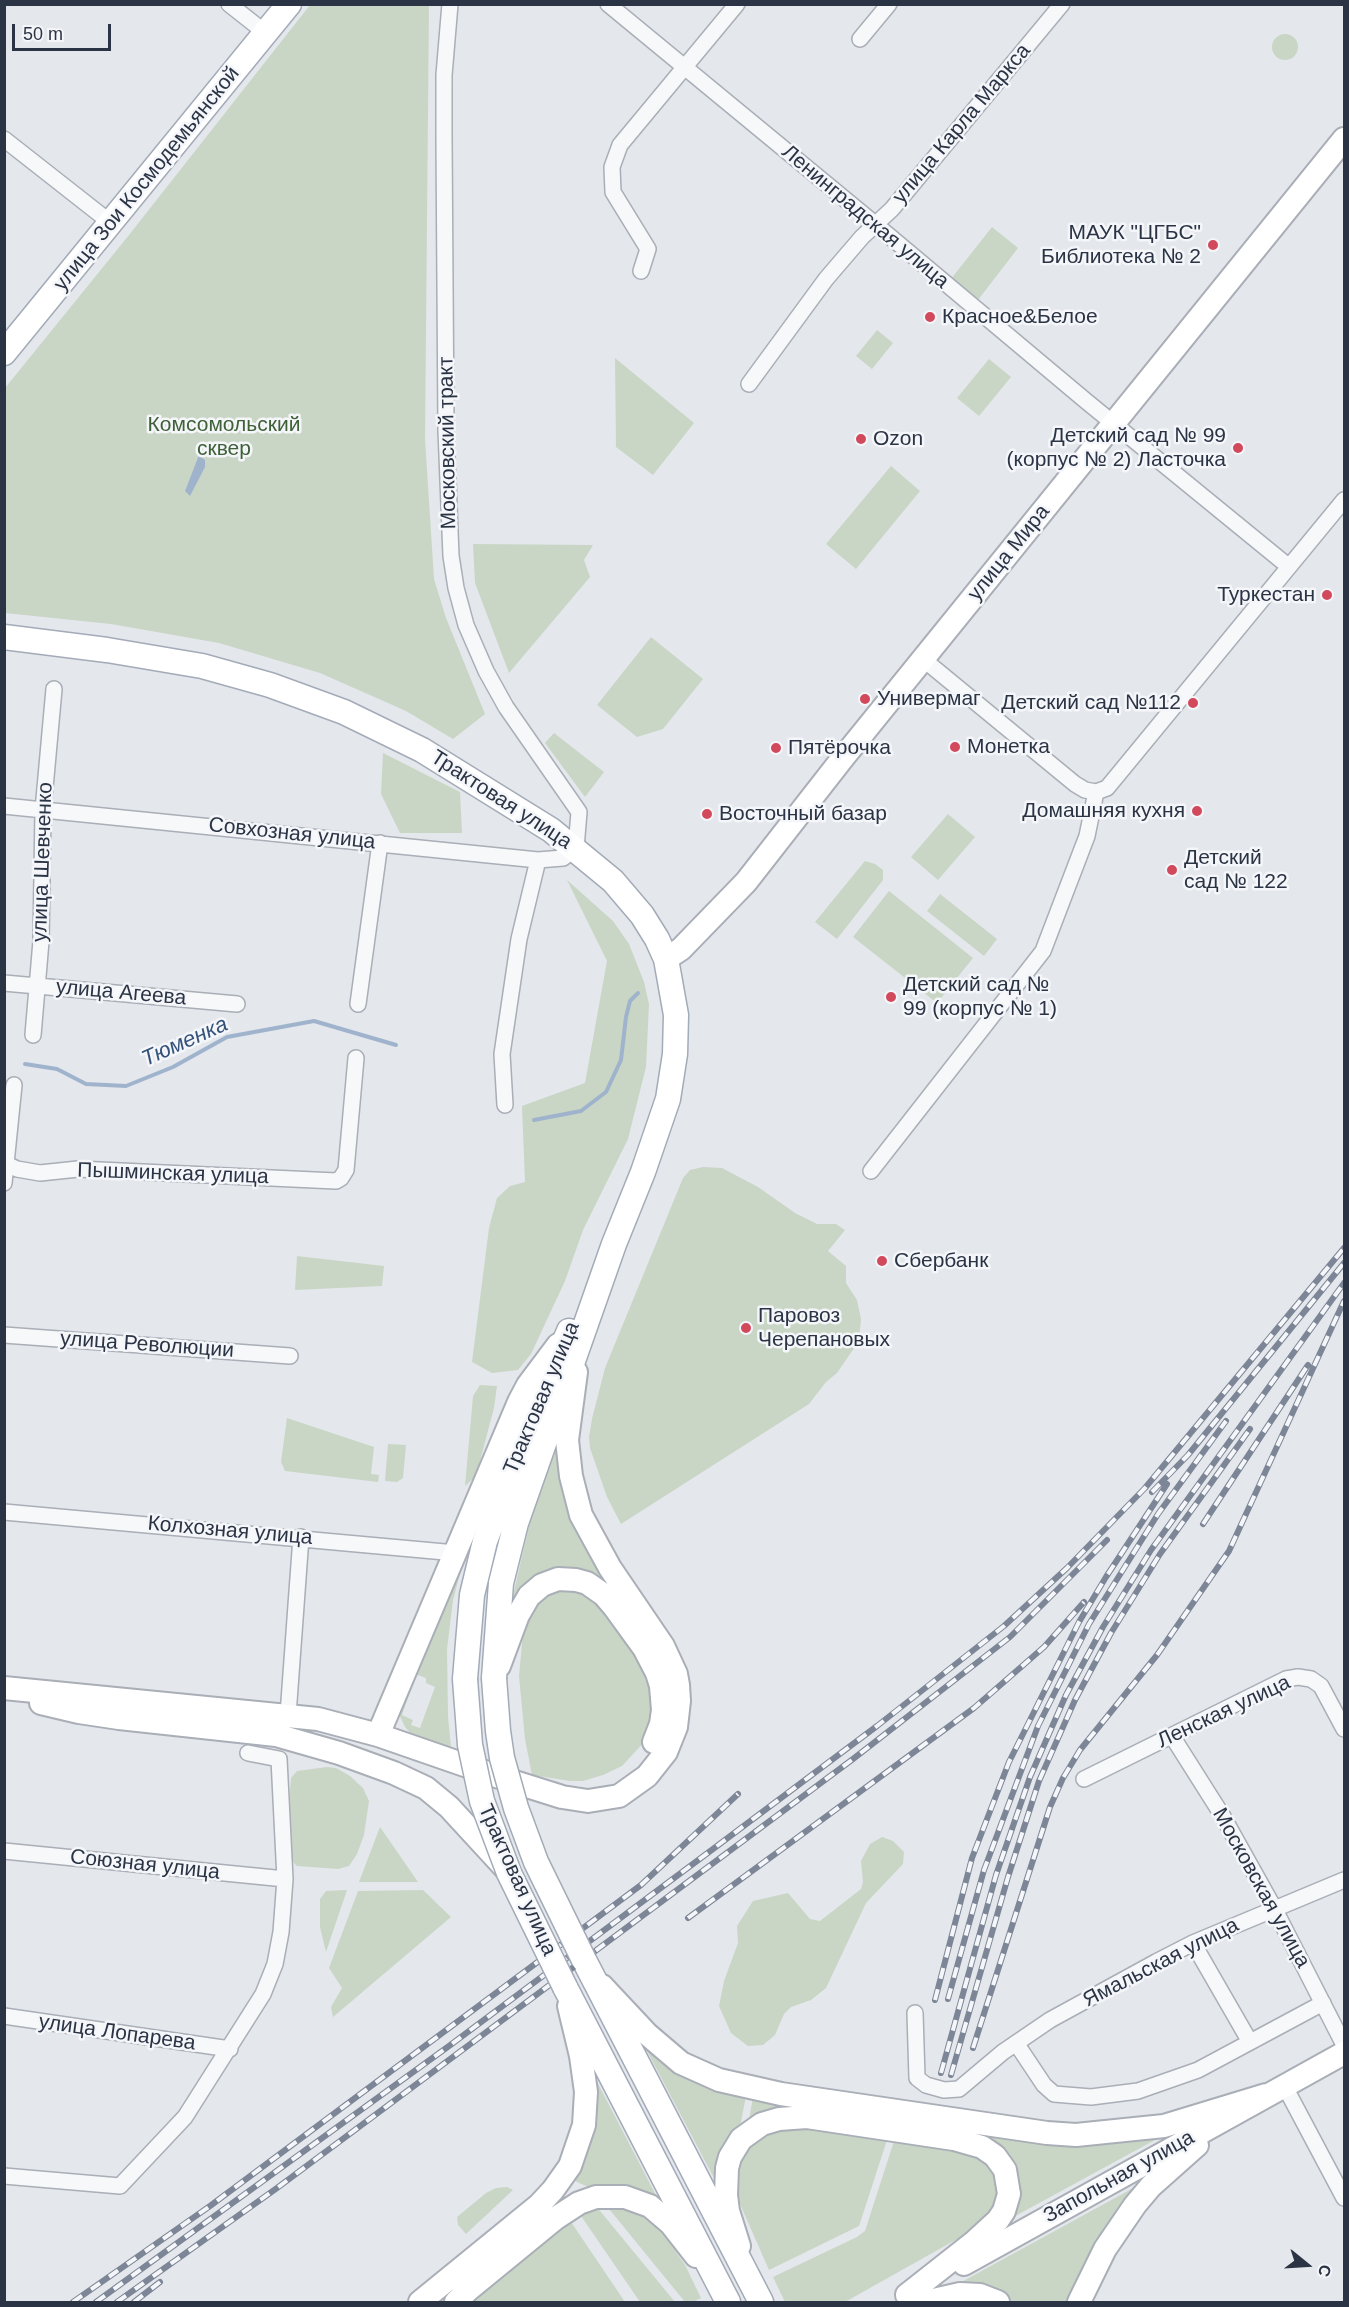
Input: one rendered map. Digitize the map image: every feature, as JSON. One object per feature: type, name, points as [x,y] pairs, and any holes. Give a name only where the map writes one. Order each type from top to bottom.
[{"type":"main road","name":"улица Зои Космодемьянской","points":[[4,353],[267,34],[289,4]]},
{"type":"main road","name":"Трактовая улица","points":[[4,638],[182,662],[248,678],[344,712],[422,750],[530,815],[576,848],[601,869],[626,895],[650,928],[666,959],[676,1015],[673,1077],[660,1127],[576,1333],[528,1427],[485,1541],[472,1595],[465,1679],[468,1731],[474,1769],[482,1801],[509,1873],[565,1987],[725,2296]]},
{"type":"main road","name":"Трактовая улица","points":[[576,1333],[507,1557],[498,1613],[494,1678],[502,1758],[516,1808],[536,1862],[591,1974],[761,2302]]},
{"type":"street","points":[[229,4],[267,34]]},
{"type":"street","name":"Московский тракт","points":[[450,4],[444,75],[444,139],[446,430],[451,556],[456,588],[466,625],[486,671],[527,739],[579,812],[576,848]]},
{"type":"street","name":"Ленинградская улица","points":[[608,4],[1288,566]]},
{"type":"street","points":[[641,271],[648,249],[613,192],[612,167],[620,145],[737,4]]},
{"type":"street","points":[[860,39],[889,4]]},
{"type":"street","name":"улица Карла Маркса","points":[[749,384],[826,279],[875,224],[892,209],[1062,4]]},
{"type":"street","name":"улица Мира","points":[[666,959],[681,950],[746,882],[1344,138]]},
{"type":"street","points":[[4,139],[111,223]]},
{"type":"street","points":[[923,659],[1075,784],[1085,790],[1096,792],[1107,788],[1344,500]]},
{"type":"street","name":"улица Шевченко","points":[[33,1035],[41,941],[43,810],[54,688]]},
{"type":"street","points":[[871,1171],[1042,951],[1088,836],[1096,792]]},
{"type":"street","name":"Совхозная улица","points":[[4,806],[538,860],[562,858],[576,848]]},
{"type":"street","points":[[358,1004],[380,843]]},
{"type":"street","points":[[505,1105],[502,1054],[519,939],[538,860]]},
{"type":"street","name":"улица Агеева","points":[[4,983],[237,1004]]},
{"type":"street","name":"Пышминская улица","points":[[5,1164],[17,1169],[40,1173],[78,1169],[330,1181],[342,1178],[346,1170],[356,1058]]},
{"type":"street","points":[[4,1183],[15,1085]]},
{"type":"street","points":[[378,1735],[519,1402],[528,1385],[576,1333]]},
{"type":"street","points":[[4,1688],[288,1715],[329,1722],[378,1735],[562,1797],[588,1801],[619,1796],[639,1783],[657,1765],[672,1739],[678,1715],[678,1685],[671,1661],[596,1545],[575,1496],[567,1440],[576,1333]]},
{"type":"street","name":"улица Революции","points":[[4,1335],[290,1356]]},
{"type":"street","name":"Колхозная улица","points":[[4,1512],[456,1553]]},
{"type":"street","points":[[288,1715],[301,1538]]},
{"type":"street","points":[[494,1678],[523,1604],[542,1585],[566,1578],[587,1583],[604,1596],[644,1648],[655,1667],[661,1686],[663,1710],[656,1737],[642,1759],[625,1775],[605,1785],[584,1789],[542,1790]]},
{"type":"street","name":"Ленская улица","points":[[1084,1779],[1286,1679],[1298,1677],[1311,1679],[1321,1686],[1344,1729]]},
{"type":"street","points":[[4,1693],[79,1712],[239,1729],[308,1742],[394,1773],[426,1788],[449,1807],[509,1873]]},
{"type":"street","name":"Московская улица","points":[[1172,1736],[1222,1815],[1274,1908],[1344,2045]]},
{"type":"street","points":[[4,2176],[120,2186],[185,2117],[263,1994],[275,1964],[281,1932],[285,1880],[279,1759],[248,1753]]},
{"type":"street","name":"Союзная улица","points":[[4,1851],[285,1880]]},
{"type":"street","name":"Ямальская улица","points":[[915,2013],[916,2071],[921,2083],[944,2090],[959,2089],[988,2064],[1050,2020],[1193,1943],[1344,1880]]},
{"type":"street","points":[[1193,1943],[1250,2042]]},
{"type":"street","points":[[591,1974],[658,2045],[681,2063],[698,2071],[719,2080],[764,2091],[913,2123],[988,2151],[1005,2170],[1009,2194],[998,2220],[909,2300]]},
{"type":"street","points":[[460,2288],[562,2179],[575,2153],[584,2125],[585,2084],[582,2056],[565,1987]]},
{"type":"street","points":[[1016,2043],[1050,2092],[1054,2094],[1073,2097],[1138,2091],[1155,2087],[1198,2070],[1323,2003]]},
{"type":"street","name":"улица Лопарева","points":[[4,2016],[230,2049]]},
{"type":"street","name":"Запольная улица","points":[[909,2300],[1275,2090],[1344,2053]]},
{"type":"street","points":[[748,2276],[728,2211],[726,2182],[730,2157],[748,2133],[771,2121],[796,2117],[1089,2134],[1164,2126],[1275,2090],[1344,2198]]},
{"type":"street","points":[[1079,2302],[1105,2249],[1135,2205],[1168,2170],[1235,2113]]},
{"type":"street","points":[[420,2302],[460,2288],[569,2209],[588,2199],[608,2195],[633,2199],[650,2206],[661,2214],[682,2236],[725,2296]]},
{"type":"street","points":[[909,2300],[960,2294],[980,2295],[998,2302]]},
{"type":"green space","name":"Комсомольский сквер","points":[[310,5],[429,5],[425,439],[434,579],[446,618],[485,714],[453,739],[406,711],[320,673],[219,643],[111,624],[5,613],[5,388]]},
{"type":"green space","points":[[1285,34],[1294,38],[1298,47],[1294,56],[1285,60],[1276,56],[1272,47],[1276,38]]},
{"type":"green space","points":[[992,227],[1018,248],[978,300],[951,279]]},
{"type":"green space","points":[[877,330],[893,343],[872,369],[856,356]]},
{"type":"green space","points":[[615,358],[694,423],[653,475],[616,447]]},
{"type":"green space","points":[[989,359],[1011,377],[979,416],[957,398]]},
{"type":"green space","points":[[891,466],[920,491],[856,569],[826,544]]},
{"type":"green space","points":[[473,544],[593,545],[584,560],[590,577],[509,673],[475,583]]},
{"type":"green space","points":[[651,637],[703,679],[663,729],[637,737],[597,705]]},
{"type":"green space","points":[[554,733],[604,772],[585,797],[545,743]]},
{"type":"green space","points":[[383,753],[460,792],[462,833],[400,833],[381,794]]},
{"type":"green space","points":[[948,814],[975,837],[938,880],[911,857]]},
{"type":"green space","points":[[865,861],[883,870],[883,880],[837,939],[815,922]]},
{"type":"green space","points":[[567,880],[613,921],[629,944],[644,982],[649,1004],[646,1067],[628,1139],[583,1230],[565,1281],[531,1354],[518,1370],[492,1373],[472,1362],[489,1228],[497,1198],[510,1186],[525,1182],[522,1106],[585,1083],[607,961]]},
{"type":"green space","points":[[889,891],[973,958],[937,1003],[853,937]]},
{"type":"green space","points":[[940,894],[997,939],[984,956],[927,911]]},
{"type":"green space","points":[[703,1167],[722,1168],[758,1187],[795,1213],[817,1224],[836,1224],[845,1230],[828,1251],[846,1266],[846,1283],[857,1300],[861,1319],[859,1341],[837,1373],[826,1382],[809,1404],[621,1524],[607,1497],[590,1448],[592,1419],[605,1368],[683,1178],[690,1170]]},
{"type":"green space","points":[[297,1256],[384,1266],[382,1286],[295,1290]]},
{"type":"green space","points":[[480,1385],[497,1386],[494,1408],[476,1476],[465,1486],[473,1396]]},
{"type":"green space","points":[[287,1418],[374,1447],[371,1474],[379,1475],[378,1482],[285,1471],[281,1462]]},
{"type":"green space","points":[[557,1440],[613,1587],[523,1588],[512,1600],[532,1513]]},
{"type":"green space","points":[[388,1444],[406,1445],[403,1478],[397,1482],[385,1481]]},
{"type":"green space","points":[[467,1548],[453,1600],[447,1649],[451,1747],[411,1734],[397,1710],[407,1678],[414,1681],[402,1715],[413,1720],[411,1725],[420,1728],[435,1687],[426,1683],[426,1678],[410,1672]]},
{"type":"green space","points":[[555,1589],[578,1589],[603,1607],[649,1675],[653,1712],[646,1740],[622,1766],[583,1781],[532,1775],[525,1739],[519,1676],[523,1633],[534,1605]]},
{"type":"green space","points":[[336,1768],[350,1776],[363,1788],[369,1801],[364,1835],[357,1854],[349,1866],[338,1869],[297,1866],[291,1860],[288,1817],[291,1778],[297,1771]]},
{"type":"green space","points":[[380,1827],[418,1882],[359,1882]]},
{"type":"green space","points":[[882,1837],[893,1841],[904,1852],[903,1864],[866,1903],[826,1988],[811,2000],[791,2007],[784,2014],[775,2035],[763,2045],[748,2046],[731,2033],[719,2006],[724,1981],[738,1943],[737,1926],[753,1901],[788,1893],[810,1919],[820,1921],[861,1889],[863,1882],[861,1861],[870,1844]]},
{"type":"green space","points":[[347,1890],[326,1952],[320,1927],[320,1899],[326,1891]]},
{"type":"green space","points":[[423,1890],[451,1917],[333,2017],[331,2007],[342,1988],[329,1968],[358,1891]]},
{"type":"green space","points":[[645,2047],[746,2096],[740,2127],[716,2170],[715,2180]]},
{"type":"green space","points":[[594,2076],[659,2201],[629,2187],[608,2185],[590,2188],[571,2179]]},
{"type":"green space","points":[[753,2097],[812,2107],[749,2120]]},
{"type":"green space","points":[[922,2122],[1164,2135],[1008,2220],[1016,2173]]},
{"type":"green space","points":[[800,2125],[888,2137],[859,2226],[769,2270],[740,2204],[736,2172],[743,2153],[764,2133]]},
{"type":"green space","points":[[895,2138],[965,2148],[992,2163],[1001,2195],[984,2224],[845,2302],[785,2302],[773,2277],[865,2231]]},
{"type":"green space","points":[[1146,2181],[1072,2302],[1012,2302],[1003,2295],[956,2285]]},
{"type":"green space","points":[[507,2187],[513,2190],[466,2234],[458,2225],[457,2217],[486,2193],[496,2188]]},
{"type":"green space","points":[[605,2204],[614,2204],[643,2213],[659,2227],[685,2265],[701,2298],[693,2302],[685,2302]]},
{"type":"green space","points":[[596,2206],[675,2302],[640,2302],[579,2213]]},
{"type":"green space","points":[[569,2219],[625,2302],[467,2302]]},
{"type":"water","points":[[199,455],[205,460],[205,467],[190,496],[185,491]]},
{"type":"waterway","name":"Тюменка","points":[[534,1120],[581,1111],[606,1092],[621,1060],[630,1001],[638,993]]},
{"type":"waterway","name":"Тюменка","points":[[25,1064],[57,1069],[86,1084],[126,1086],[173,1067],[227,1037],[314,1021],[396,1045]]},
{"type":"railway","points":[[96,2302],[449,2046],[877,1726],[1004,1626],[1067,1568],[1145,1488],[1344,1248]]},
{"type":"railway","points":[[1152,1492],[1188,1455],[1344,1263]]},
{"type":"railway","points":[[941,2073],[996,1875],[1030,1777],[1066,1695],[1103,1627],[1151,1550],[1344,1283]]},
{"type":"railway","points":[[973,2048],[1050,1807],[1063,1778],[1080,1750],[1157,1655],[1229,1551],[1344,1301]]},
{"type":"railway","points":[[1203,1524],[1308,1365]]},
{"type":"railway","points":[[948,1999],[984,1870],[1038,1726],[1089,1624],[1158,1514],[1226,1421]]},
{"type":"railway","points":[[951,2075],[1008,1877],[1039,1781],[1075,1700],[1111,1633],[1160,1554],[1250,1429]]},
{"type":"railway","points":[[935,2000],[972,1858],[1009,1762],[1079,1622],[1167,1484]]},
{"type":"railway","points":[[117,2302],[277,2188],[853,1759],[1010,1637],[1107,1540]]},
{"type":"railway","points":[[688,1918],[974,1708],[1044,1647],[1084,1602]]},
{"type":"railway","points":[[73,2302],[210,2206],[641,1885],[738,1794]]},
{"type":"railway","points":[[134,2302],[160,2282]]},
{"type":"place","name":"МАУК \"ЦГБС\" Библиотека № 2","points":[[1213,245]]},
{"type":"place","name":"Красное&Белое","points":[[930,317]]},
{"type":"place","name":"Ozon","points":[[861,439]]},
{"type":"place","name":"Детский сад № 99 (корпус № 2) Ласточка","points":[[1238,448]]},
{"type":"place","name":"Туркестан","points":[[1327,595]]},
{"type":"place","name":"Универмаг","points":[[865,699]]},
{"type":"place","name":"Детский сад №112","points":[[1193,703]]},
{"type":"place","name":"Монетка","points":[[955,747]]},
{"type":"place","name":"Пятёрочка","points":[[776,748]]},
{"type":"place","name":"Домашняя кухня","points":[[1197,811]]},
{"type":"place","name":"Восточный базар","points":[[707,814]]},
{"type":"place","name":"Детский сад № 122","points":[[1172,870]]},
{"type":"place","name":"Детский сад № 99 (корпус № 1)","points":[[891,997]]},
{"type":"place","name":"Сбербанк","points":[[882,1261]]},
{"type":"place","name":"Паровоз Черепановых","points":[[746,1328]]}]
